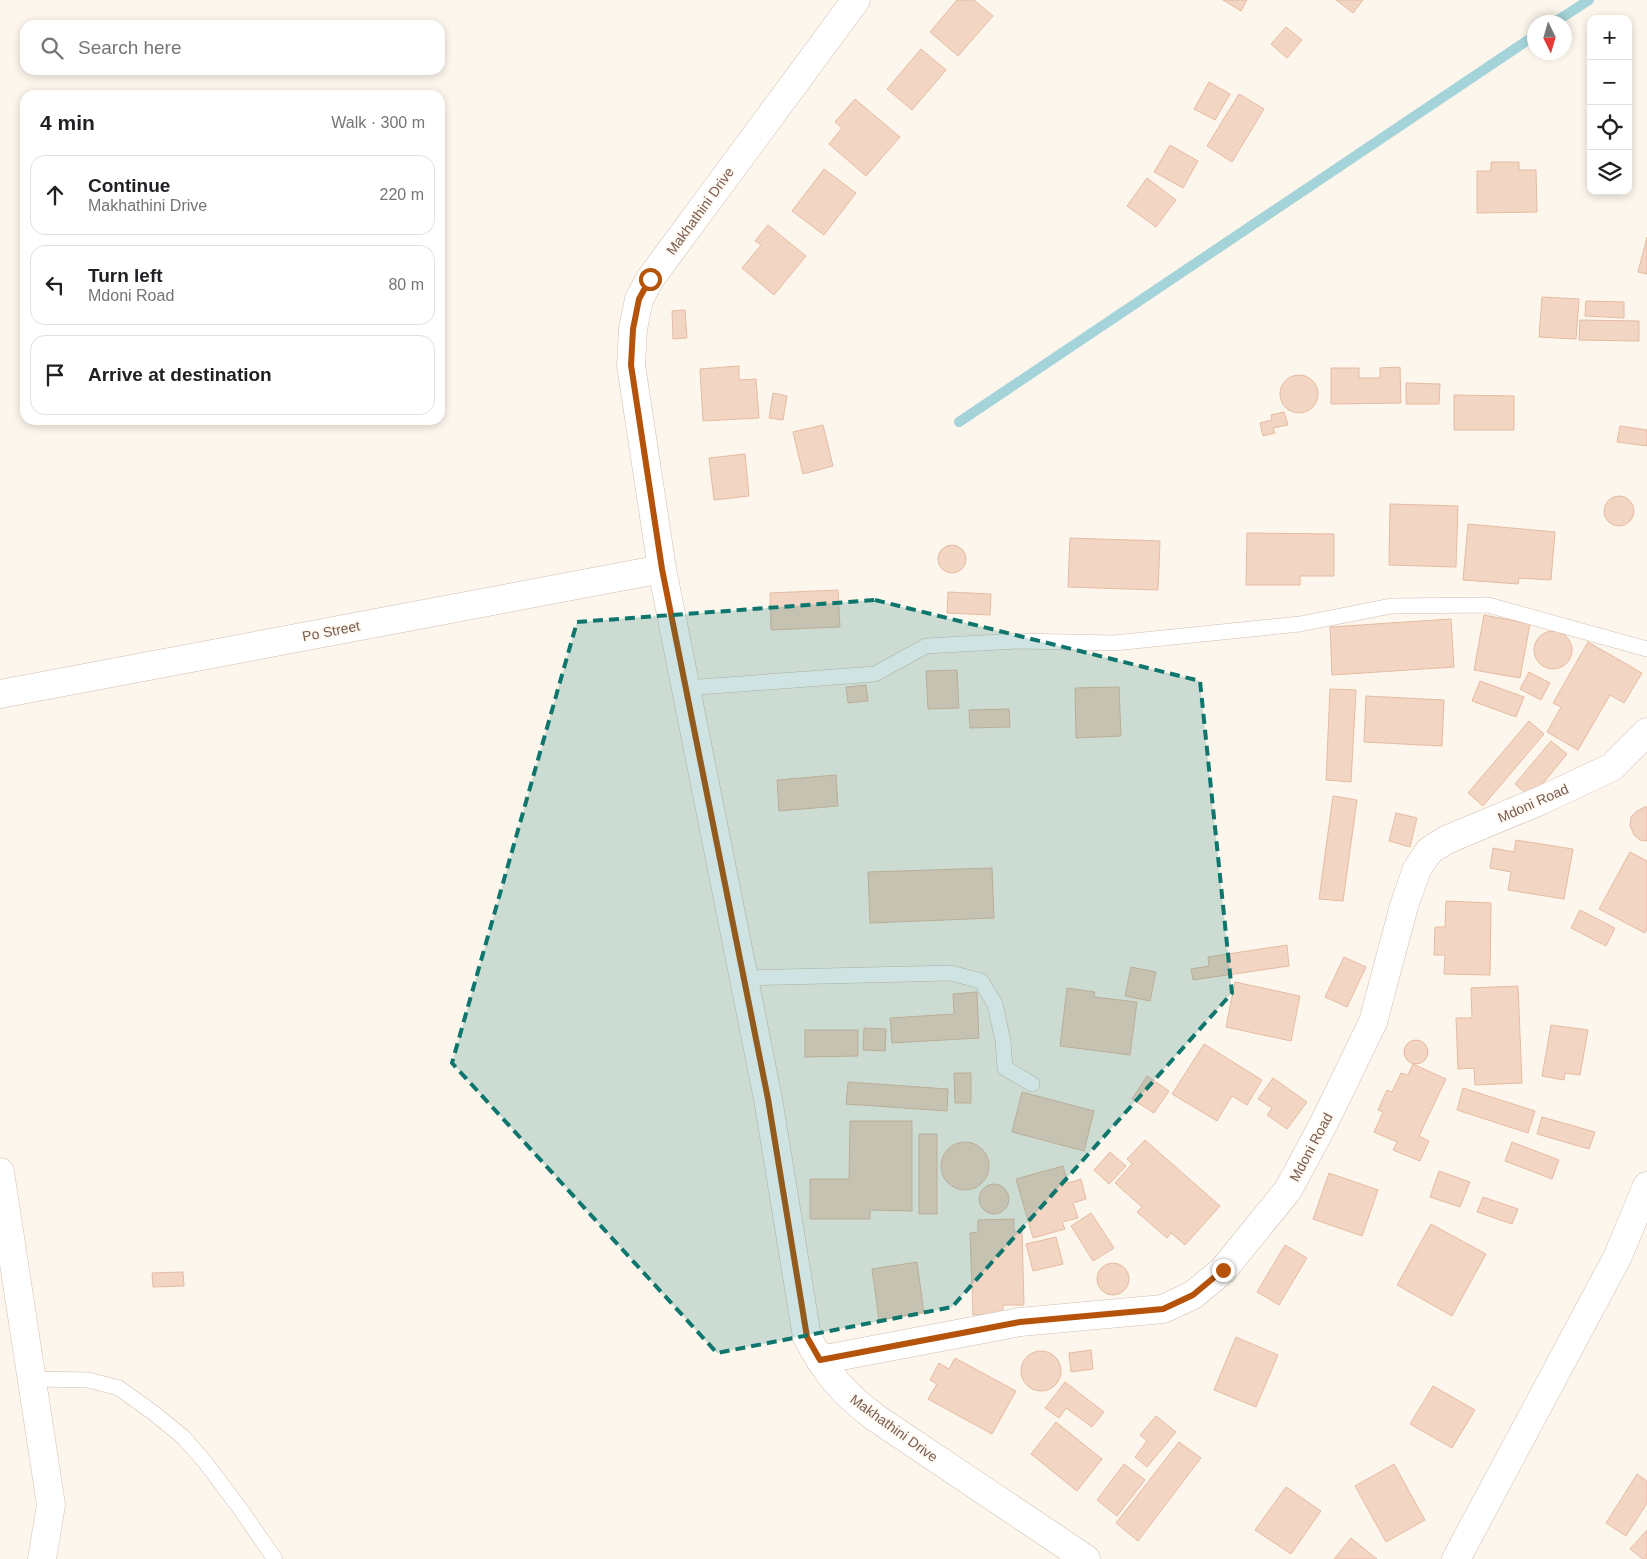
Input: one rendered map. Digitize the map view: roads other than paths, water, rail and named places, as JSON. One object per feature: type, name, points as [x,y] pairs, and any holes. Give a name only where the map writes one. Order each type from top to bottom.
[{"type":"street","name":"Makhathini Drive","points":[[856,0],[650,279],[639,299],[633,329],[631,365],[662,569],[768,1099],[807,1337],[836,1383],[853,1401],[1086,1559]]},
{"type":"street","name":"Po Street","points":[[0,694],[662,569]]},
{"type":"street","name":"Mdoni Road","points":[[820,1360],[1020,1322],[1163,1309],[1193,1295],[1223,1270],[1288,1190],[1326,1121],[1373,1022],[1404,906],[1417,869],[1429,851],[1446,840],[1542,800],[1612,767],[1647,732]]},
{"type":"street","points":[[0,1172],[51,1505],[42,1559]]},
{"type":"street","points":[[1456,1559],[1617,1258],[1647,1186]]},
{"type":"lane","points":[[686,688],[875,674],[926,646],[1020,641],[1114,643],[1300,624],[1392,606],[1488,605],[1647,650]]},
{"type":"lane","points":[[745,978],[951,973],[981,981],[995,1004],[1003,1041],[1005,1068],[1032,1084]]},
{"type":"lane","points":[[33,1379],[88,1380],[119,1388],[155,1414],[183,1437],[204,1462],[241,1510],[275,1559]]},
{"type":"waterway","points":[[1566,15],[1589,0]]},
{"type":"waterway","points":[[959,422],[1527,41]]}]
